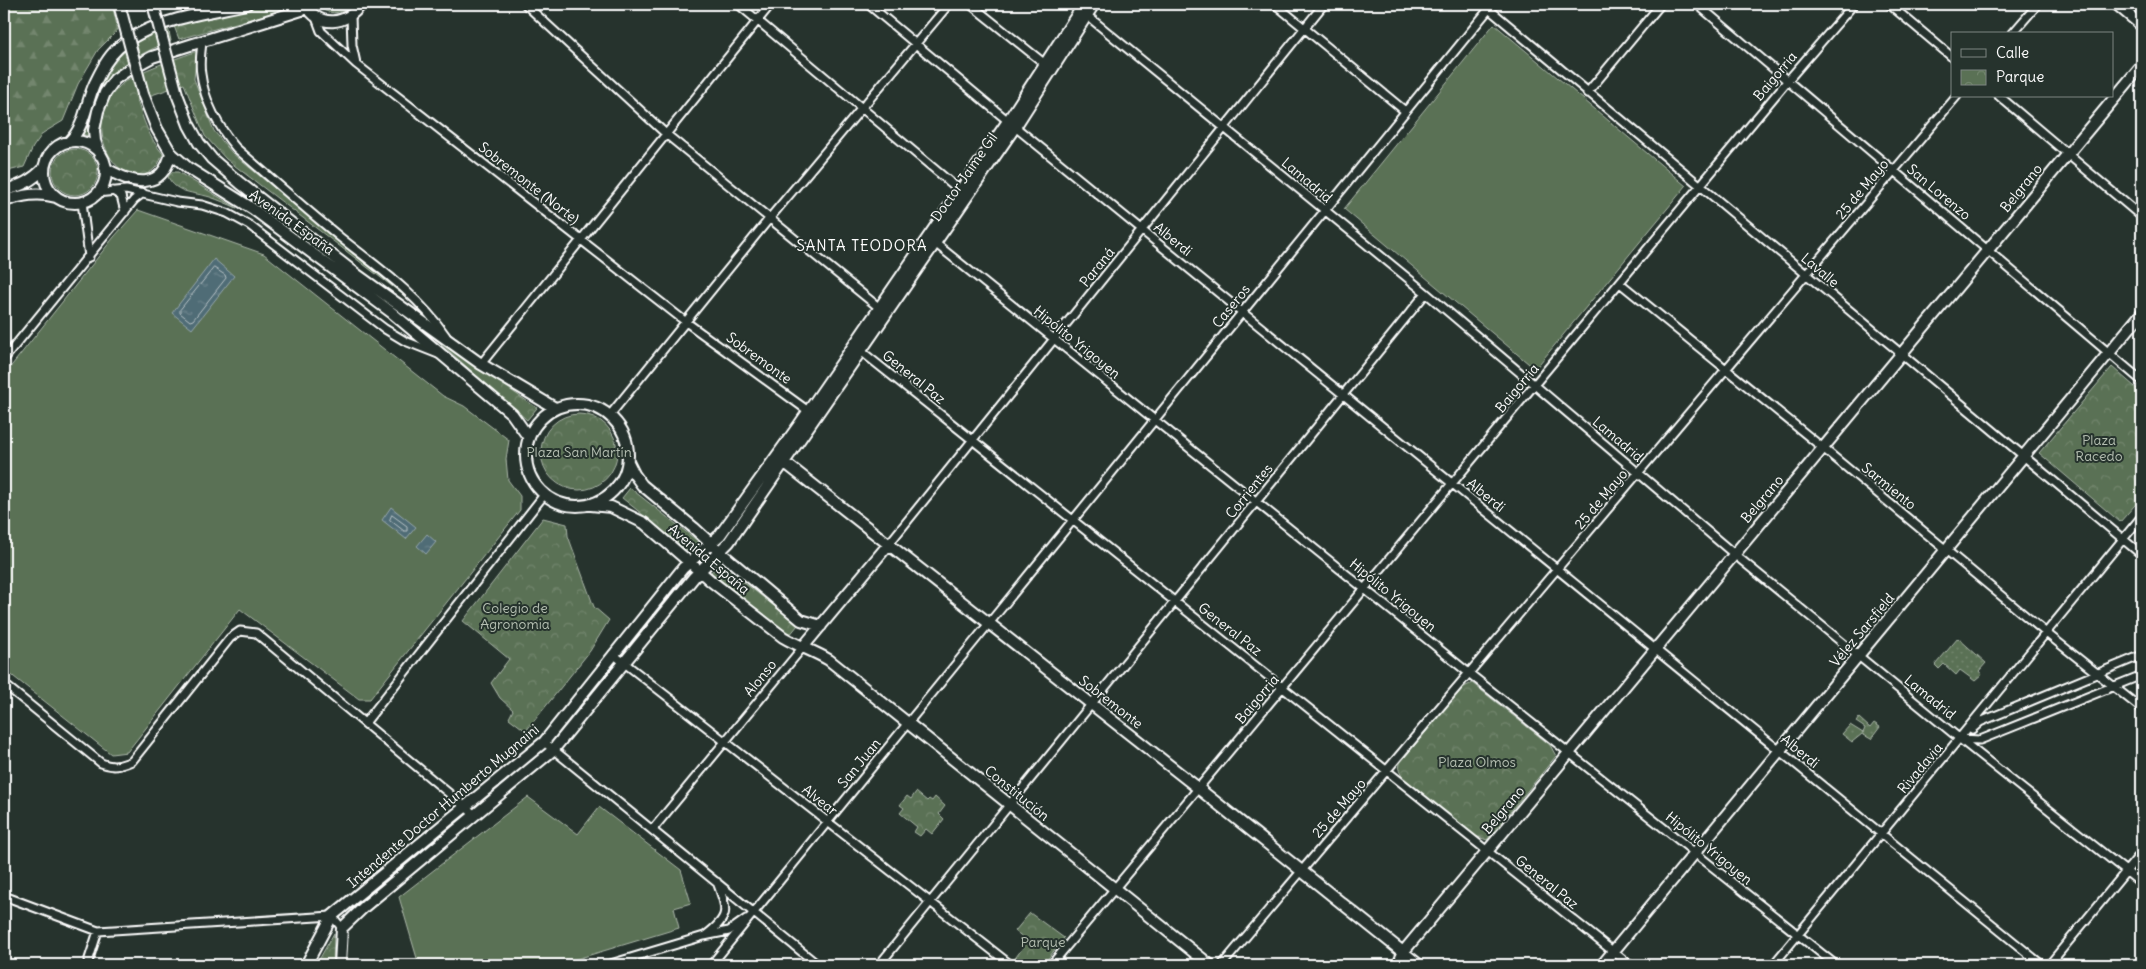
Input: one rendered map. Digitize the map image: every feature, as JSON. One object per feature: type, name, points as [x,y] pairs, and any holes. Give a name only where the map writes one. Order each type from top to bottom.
[{"type":"main road","name":"Avenida España","points":[[119,4],[144,94],[157,129],[171,153],[188,168],[253,209],[305,246],[391,312],[512,414],[529,438]]},
{"type":"main road","name":"Avenida España","points":[[152,4],[177,94],[189,125],[199,143],[212,159],[356,274],[481,364],[555,408]]},
{"type":"main road","points":[[69,142],[76,135],[103,66],[118,49],[138,33],[177,20],[247,4]]},
{"type":"main road","points":[[4,200],[27,194],[41,193],[64,201],[82,202],[97,193],[105,177],[105,168],[95,141],[94,130],[105,93],[116,79],[152,57],[309,9],[331,21],[340,20],[351,16],[361,4]]},
{"type":"main road","name":"Doctor Jaime Gil","points":[[1011,124],[1045,64],[1084,9],[1094,4]]},
{"type":"main road","points":[[2116,4],[2142,26]]},
{"type":"main road","name":"Doctor Jaime Gil","points":[[784,462],[812,414],[1011,124],[1084,9]]},
{"type":"main road","name":"Belgrano","points":[[1398,965],[1404,951],[1487,850],[2142,65]]},
{"type":"main road","points":[[4,190],[13,189],[35,178],[44,168],[52,151],[60,145],[69,142],[86,144],[100,155]]},
{"type":"main road","points":[[105,168],[118,176],[144,182],[155,180],[163,172],[171,153]]},
{"type":"main road","points":[[44,168],[45,179],[49,189],[56,197]]},
{"type":"main road","name":"Doctor Jaime Gil","points":[[812,414],[861,351],[883,310],[935,243],[963,194]]},
{"type":"main road","name":"Vélez Sarsfield","points":[[1602,965],[2142,313]]},
{"type":"main road","points":[[580,404],[596,407],[610,415],[621,428],[628,444],[628,462],[624,476],[616,489],[605,499],[591,505],[574,507],[558,503],[544,495],[534,483],[527,468],[526,453],[529,438],[537,423],[555,408],[564,405],[580,404]]},
{"type":"main road","name":"Intendente Doctor Humberto Mugnaini","points":[[306,965],[332,916],[467,808],[544,742],[613,654],[690,561],[720,534],[812,414]]},
{"type":"main road","name":"Avenida España","points":[[628,462],[642,485],[720,552],[801,620],[821,626]]},
{"type":"main road","name":"Intendente Doctor Humberto Mugnaini","points":[[342,928],[364,906],[553,750],[700,570],[729,542],[784,462]]},
{"type":"main road","name":"Sobremonte","points":[[784,462],[1404,951],[1419,965]]},
{"type":"main road","name":"Avenida España","points":[[591,505],[612,507],[644,522],[783,637],[804,647]]},
{"type":"main road","name":"Alonso","points":[[804,647],[888,545]]},
{"type":"main road","name":"Constitución","points":[[804,647],[829,660],[1210,965]]},
{"type":"main road","points":[[340,965],[342,928]]},
{"type":"street","points":[[380,6],[414,4]]},
{"type":"street","points":[[525,4],[666,134],[883,310]]},
{"type":"street","points":[[738,4],[963,194]]},
{"type":"street","points":[[481,364],[771,4]]},
{"type":"street","name":"Alberdi","points":[[868,4],[1011,124],[2042,965]]},
{"type":"street","points":[[610,415],[769,219],[949,4]]},
{"type":"street","points":[[970,4],[1045,64]]},
{"type":"street","points":[[1275,4],[1405,111]]},
{"type":"street","name":"Paraná","points":[[888,545],[1226,128],[1324,4]]},
{"type":"street","points":[[1587,93],[1660,4]]},
{"type":"street","name":"San Lorenzo","points":[[1697,4],[2142,381]]},
{"type":"street","name":"Baigorria","points":[[1051,965],[1364,588],[1854,4]]},
{"type":"street","points":[[1889,4],[1951,56]]},
{"type":"street","points":[[2014,32],[2038,4]]},
{"type":"street","name":"Lavalle","points":[[1488,5],[1587,93],[2142,556]]},
{"type":"street","name":"Caseros","points":[[989,624],[1243,312],[1488,5]]},
{"type":"street","name":"Sobremonte (Norte)","points":[[309,9],[325,35],[356,64],[686,322]]},
{"type":"street","name":"Lamadrid","points":[[1084,9],[1734,554],[1960,739],[2127,870],[2142,884]]},
{"type":"street","points":[[351,16],[352,45],[356,64]]},
{"type":"street","name":"Avenida España","points":[[202,42],[201,74],[206,94],[224,134],[236,148],[338,236],[412,295],[432,315],[451,342]]},
{"type":"street","name":"25 de Mayo","points":[[1222,965],[1955,98]]},
{"type":"street","points":[[2001,98],[2142,217]]},
{"type":"street","name":"Avenida España","points":[[97,193],[126,190],[177,202],[202,205],[227,213],[249,225],[385,329],[405,341],[445,358]]},
{"type":"street","points":[[113,191],[121,196],[125,212]]},
{"type":"street","points":[[4,359],[134,200],[143,194]]},
{"type":"street","points":[[82,202],[89,257]]},
{"type":"street","name":"Hipólito Yrigoyen","points":[[935,243],[1470,674],[1836,965]]},
{"type":"street","name":"Sarmiento","points":[[1620,284],[1823,448],[2045,632],[2142,709]]},
{"type":"street","name":"Corrientes","points":[[879,965],[1426,294]]},
{"type":"street","name":"Sobremonte","points":[[686,322],[812,414]]},
{"type":"street","name":"General Paz","points":[[861,351],[1283,686],[1630,965]]},
{"type":"street","points":[[365,723],[544,495]]},
{"type":"street","name":"Rivadavia","points":[[1773,965],[2142,516]]},
{"type":"street","name":"San Juan","points":[[711,965],[989,624]]},
{"type":"street","points":[[4,684],[101,763],[111,767],[120,766],[132,761],[230,638],[240,631],[256,633],[475,816]]},
{"type":"street","name":"Alonso","points":[[653,829],[804,647]]},
{"type":"street","name":"Alvear","points":[[613,654],[1011,965]]},
{"type":"street","points":[[1960,739],[1980,722],[2142,655]]},
{"type":"street","points":[[1960,739],[1980,740],[2142,676]]},
{"type":"street","points":[[544,742],[818,965]]},
{"type":"street","points":[[2049,965],[2142,852]]},
{"type":"street","points":[[704,936],[721,924],[725,915],[724,904],[717,882]]},
{"type":"street","points":[[4,896],[98,931],[332,916],[342,928]]},
{"type":"street","points":[[608,965],[704,936],[729,931],[755,913]]},
{"type":"street","points":[[87,965],[98,931]]},
{"type":"green space","points":[[4,4],[112,4],[118,30],[98,50],[78,84],[63,121],[43,133],[33,147],[24,167],[4,172]]},
{"type":"green space","points":[[263,4],[292,4],[293,7],[179,39],[174,26]]},
{"type":"green space","points":[[315,4],[352,4],[343,11],[334,13],[319,8]]},
{"type":"green space","points":[[1494,24],[1686,186],[1535,369],[1344,209]]},
{"type":"green space","points":[[168,27],[171,41],[138,56],[114,75],[98,101],[89,136],[81,134],[95,97],[110,68],[132,46]]},
{"type":"green space","points":[[197,51],[194,79],[214,131],[232,153],[406,297],[226,159],[205,136],[184,84],[137,100],[150,135],[163,154],[157,166],[144,175],[131,175],[118,167],[109,155],[103,138],[102,120],[109,101],[129,78]]},
{"type":"green space","points":[[75,149],[88,153],[94,159],[98,172],[94,185],[88,191],[75,195],[62,191],[56,185],[52,172],[56,159],[62,153]]},
{"type":"green space","points":[[172,172],[178,172],[237,208],[210,197],[176,187],[168,177]]},
{"type":"green space","points":[[138,210],[264,254],[443,396],[464,406],[509,440],[506,459],[508,480],[520,496],[520,510],[370,699],[359,699],[240,609],[127,752],[111,754],[4,669],[4,375],[114,237]]},
{"type":"green space","points":[[433,337],[537,408],[527,420]]},
{"type":"green space","name":"Plaza Racedo","points":[[2112,367],[2142,393],[2142,497],[2120,522],[2039,453]]},
{"type":"green space","name":"Plaza San Martín","points":[[572,414],[586,414],[600,420],[611,431],[617,445],[614,467],[606,479],[586,490],[572,490],[558,484],[547,473],[541,459],[541,445],[547,431],[558,420]]},
{"type":"green space","points":[[630,488],[699,542],[688,551],[622,498]]},
{"type":"green space","name":"Colegio de Agronomia","points":[[543,518],[567,524],[568,536],[594,607],[609,620],[590,651],[526,731],[509,718],[513,710],[500,698],[491,683],[509,659],[463,621]]},
{"type":"green space","points":[[721,564],[798,625],[789,636],[711,572]]},
{"type":"green space","points":[[1958,638],[1986,663],[1979,671],[1982,675],[1975,681],[1960,670],[1956,675],[1944,664],[1939,669],[1935,665]]},
{"type":"green space","name":"Plaza Olmos","points":[[1472,683],[1550,745],[1556,756],[1487,840],[1475,836],[1403,779],[1399,770],[1400,763],[1462,688]]},
{"type":"green space","points":[[1859,718],[1870,728],[1874,723],[1880,727],[1871,739],[1862,734],[1852,742],[1842,734],[1850,725],[1863,733],[1865,728],[1856,722]]},
{"type":"green space","points":[[916,792],[927,801],[929,799],[932,801],[935,797],[945,806],[939,814],[944,819],[932,834],[926,829],[920,836],[914,832],[917,827],[900,813],[904,808],[900,805],[907,796],[911,799]]},
{"type":"green space","points":[[528,797],[578,834],[599,807],[681,870],[691,903],[674,908],[679,928],[557,965],[419,965],[399,897]]},
{"type":"green space","name":"Parque","points":[[1030,913],[1064,938],[1043,965],[1017,965],[1013,961],[1028,941],[1015,931]]},
{"type":"green space","points":[[334,933],[333,965],[316,965]]},
{"type":"water","points":[[214,259],[234,276],[192,329],[172,313]]},
{"type":"water","points":[[391,507],[416,527],[406,539],[382,520]]},
{"type":"water","points":[[427,534],[436,542],[426,554],[417,546]]},
{"type":"district","name":"SANTA TEODORA","points":[[862,245]]}]
